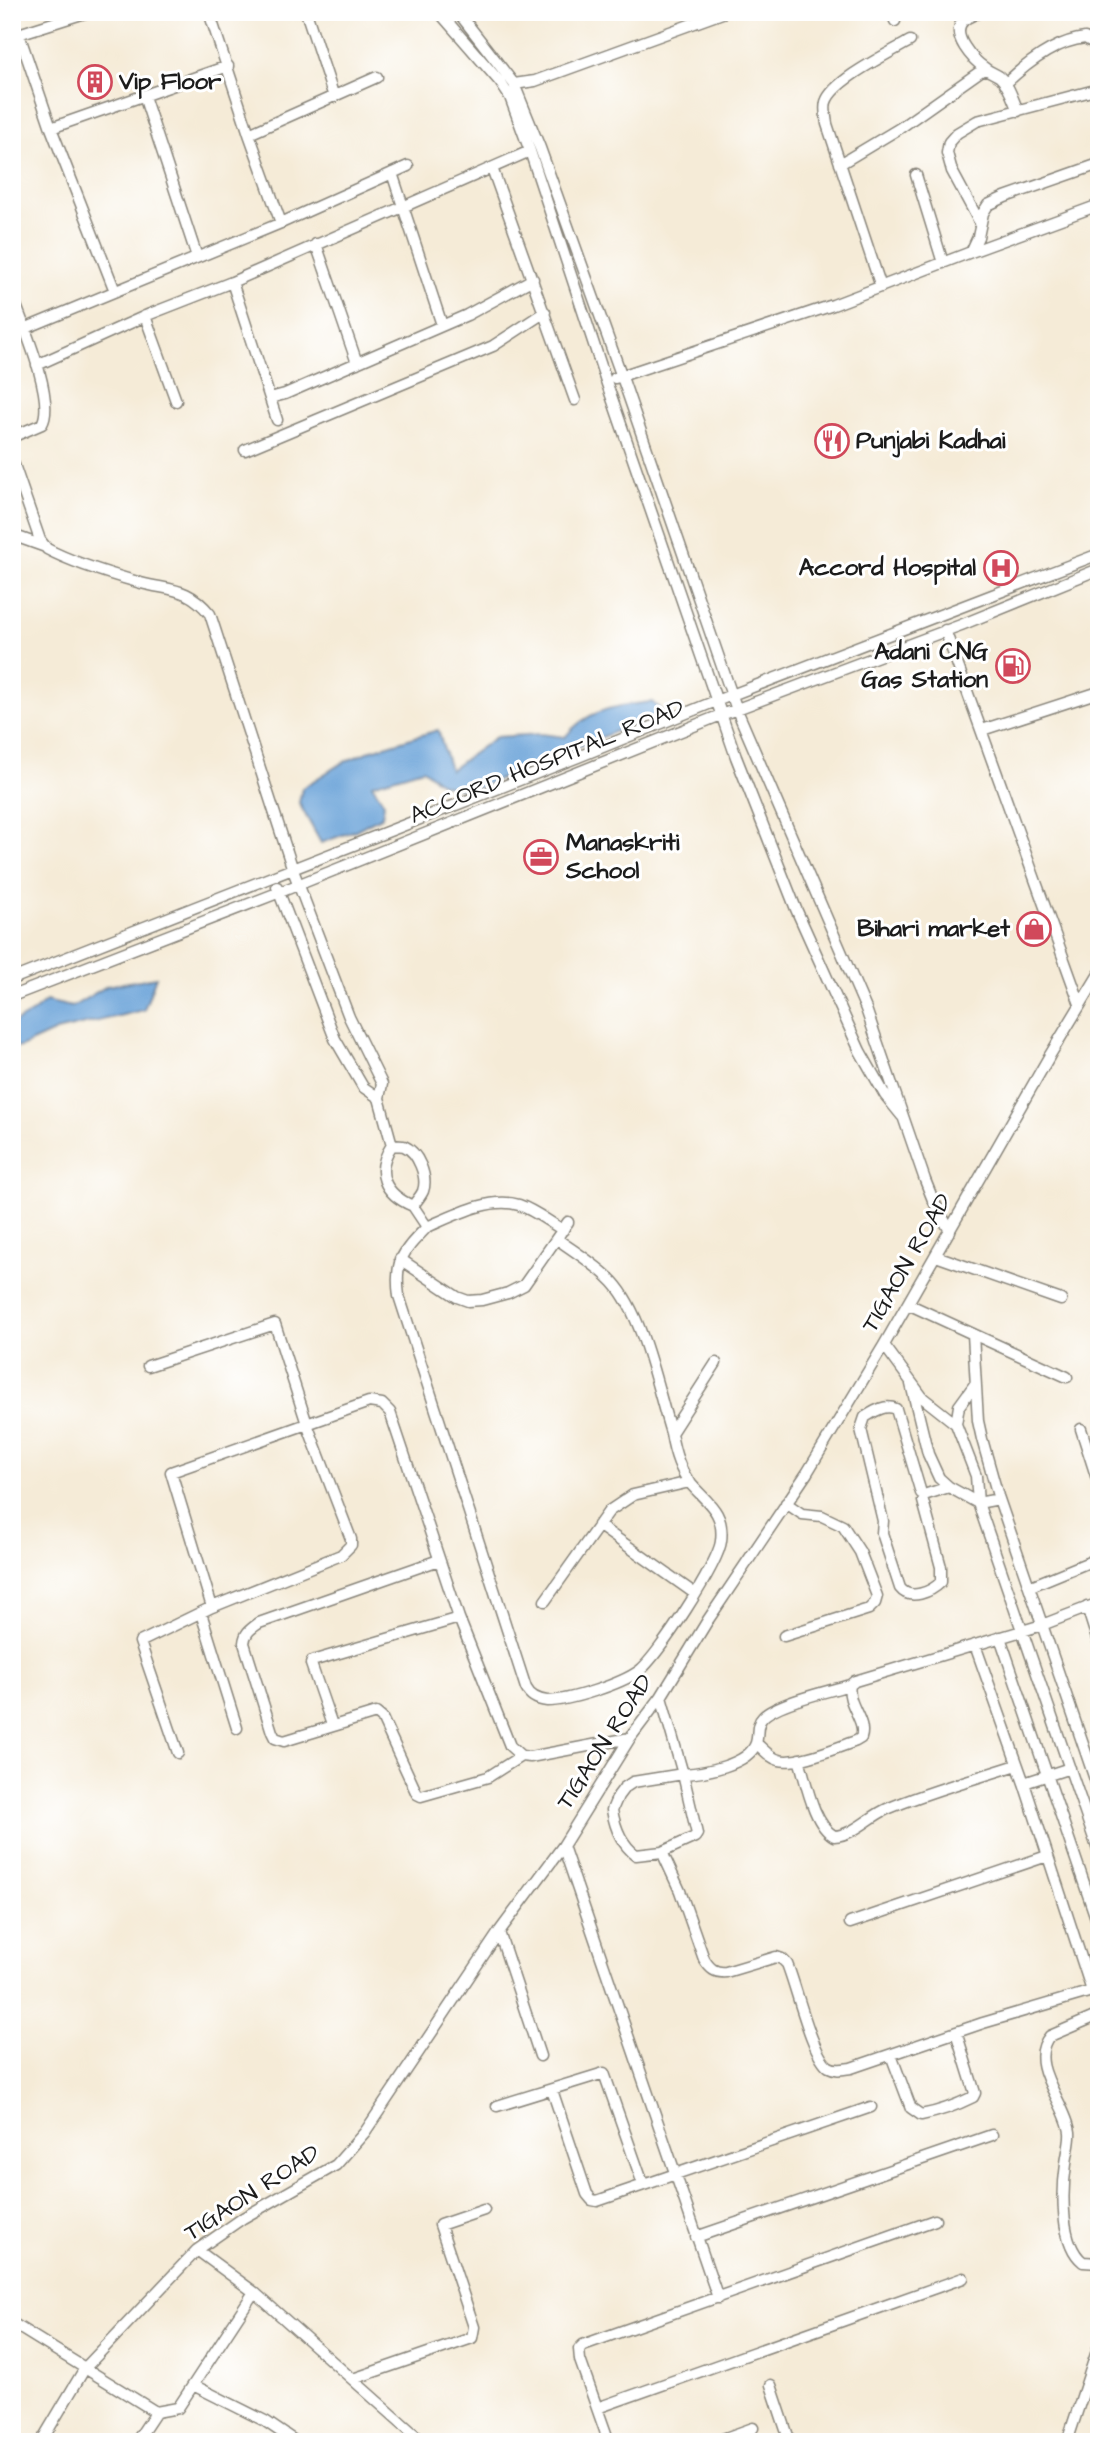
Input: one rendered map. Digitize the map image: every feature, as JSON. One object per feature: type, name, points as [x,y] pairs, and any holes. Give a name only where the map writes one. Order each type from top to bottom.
[{"type":"street","points":[[88,12],[15,35],[115,291]]},
{"type":"street","points":[[209,12],[281,223]]},
{"type":"street","points":[[306,12],[334,97]]},
{"type":"street","points":[[439,12],[510,97],[721,715],[796,909],[860,1051],[885,1095],[905,1120]]},
{"type":"street","points":[[458,12],[514,84],[540,148],[737,710],[866,1009],[933,1200],[950,1231]]},
{"type":"street","points":[[514,84],[535,81],[725,12]]},
{"type":"street","points":[[979,12],[963,21],[959,28],[964,47],[985,68],[999,76],[1018,111]]},
{"type":"street","points":[[1005,84],[1033,60],[1068,43],[1085,38],[1099,46]]},
{"type":"street","points":[[881,287],[825,111],[827,100],[836,87],[911,41]]},
{"type":"street","points":[[51,128],[228,66]]},
{"type":"street","points":[[840,164],[900,128],[985,68]]},
{"type":"street","points":[[249,134],[377,77]]},
{"type":"street","points":[[980,223],[952,171],[947,153],[949,142],[957,133],[977,121],[1099,89]]},
{"type":"street","points":[[144,96],[197,257]]},
{"type":"street","points":[[37,365],[530,151]]},
{"type":"street","points":[[971,252],[988,205],[995,200],[1099,164]]},
{"type":"street","points":[[24,329],[281,223],[408,166]]},
{"type":"street","points":[[492,168],[575,400]]},
{"type":"street","points":[[392,173],[442,326]]},
{"type":"street","points":[[916,175],[943,263]]},
{"type":"street","points":[[606,381],[881,287],[1099,205]]},
{"type":"street","points":[[317,244],[357,363]]},
{"type":"street","points":[[270,398],[281,396],[467,315],[533,279]]},
{"type":"street","points":[[232,282],[277,420]]},
{"type":"street","points":[[12,295],[37,365],[47,403],[43,424],[12,437]]},
{"type":"street","points":[[245,450],[493,345],[545,312]]},
{"type":"street","points":[[145,316],[176,401]]},
{"type":"street","points":[[12,459],[43,546]]},
{"type":"street","points":[[12,536],[117,575],[177,590],[192,596],[209,614],[293,870],[349,1017],[382,1084],[379,1098],[392,1145],[384,1157],[383,1170],[388,1188],[398,1200],[413,1206],[427,1227]]},
{"type":"street","points":[[12,979],[716,701],[1099,554]]},
{"type":"street","name":"ACCORD HOSPITAL ROAD","points":[[12,996],[721,715],[1099,569]]},
{"type":"street","points":[[945,630],[1080,1004]]},
{"type":"street","points":[[982,730],[1099,692]]},
{"type":"street","points":[[273,878],[335,1039],[363,1087],[379,1098]]},
{"type":"street","name":"TIGAON ROAD","points":[[45,2440],[85,2368],[197,2250],[243,2218],[335,2165],[365,2132],[499,1932],[563,1846],[630,1738],[661,1697],[786,1503],[884,1345],[1099,974]]},
{"type":"street","points":[[392,1145],[403,1146],[413,1153],[421,1167],[423,1191],[413,1206]]},
{"type":"street","points":[[500,1203],[518,1205],[563,1230],[613,1282],[628,1304],[639,1330],[679,1463],[690,1482],[716,1511],[722,1535],[718,1554],[667,1638],[640,1671],[622,1681],[548,1701],[529,1694],[399,1296],[396,1276],[400,1259],[427,1227],[469,1210],[500,1203]]},
{"type":"street","points":[[400,1259],[457,1297],[475,1301],[508,1293],[524,1285],[563,1230]]},
{"type":"street","points":[[936,1256],[1061,1300]]},
{"type":"street","points":[[908,1304],[1067,1377]]},
{"type":"street","points":[[148,1366],[275,1324],[307,1423],[351,1539],[351,1545],[341,1555],[212,1607],[140,1642],[178,1753]]},
{"type":"street","points":[[973,1334],[978,1421],[999,1499],[1031,1586],[1042,1625],[1094,1760],[1099,1791]]},
{"type":"street","points":[[884,1345],[923,1398],[956,1424]]},
{"type":"street","points":[[671,1433],[716,1363]]},
{"type":"street","points":[[911,1384],[914,1405],[933,1467],[949,1487],[978,1503],[999,1499]]},
{"type":"street","points":[[975,1384],[959,1406],[956,1424],[976,1476],[978,1503],[1099,1853]]},
{"type":"street","points":[[212,1607],[171,1472],[369,1402],[382,1404],[390,1412],[459,1618],[510,1746],[521,1756],[530,1757],[630,1738]]},
{"type":"street","points":[[881,1408],[896,1409],[923,1496],[941,1567],[941,1582],[934,1588],[912,1596],[904,1594],[900,1588],[882,1534],[883,1521],[861,1429],[865,1417],[881,1408]]},
{"type":"street","points":[[1081,1429],[1099,1485]]},
{"type":"street","points":[[545,1601],[609,1511],[625,1498],[643,1491],[690,1482]]},
{"type":"street","points":[[923,1496],[949,1487]]},
{"type":"street","points":[[784,1636],[869,1609],[877,1596],[860,1552],[843,1526],[822,1516],[802,1514],[786,1503]]},
{"type":"street","points":[[598,1525],[694,1593]]},
{"type":"street","points":[[1031,1586],[1099,1558]]},
{"type":"street","points":[[439,1560],[259,1623],[249,1630],[244,1643],[275,1738],[284,1741],[370,1713],[379,1714],[417,1794],[421,1796],[488,1777],[521,1756]]},
{"type":"street","points":[[661,1697],[683,1774],[697,1834],[662,1852],[636,1855],[628,1849],[614,1823],[612,1810],[618,1796],[633,1782],[683,1774],[703,1772],[731,1763],[744,1758],[756,1743],[759,1723],[764,1716],[803,1699],[1042,1625],[1099,1603]]},
{"type":"street","points":[[1087,1607],[1099,1645]]},
{"type":"street","points":[[201,1613],[237,1728]]},
{"type":"street","points":[[332,1725],[312,1661],[459,1618]]},
{"type":"street","points":[[1000,1637],[1099,1927]]},
{"type":"street","points":[[662,1852],[680,1891],[704,1959],[710,1968],[726,1972],[765,1959],[782,1959],[794,1981],[819,2053],[831,2068],[851,2068],[1095,1989],[975,1645]]},
{"type":"street","points":[[756,1743],[775,1759],[782,1761],[799,1759],[860,1738],[863,1728],[851,1702],[850,1685]]},
{"type":"street","points":[[799,1759],[817,1815],[827,1832],[834,1836],[847,1833],[875,1815],[894,1807],[1017,1765]]},
{"type":"street","points":[[1024,1783],[1070,1768]]},
{"type":"street","points":[[563,1846],[718,2298]]},
{"type":"street","points":[[850,1923],[1047,1856]]},
{"type":"street","points":[[499,1932],[540,2056]]},
{"type":"street","points":[[1099,2015],[1050,2036],[1041,2054],[1069,2129],[1065,2213],[1069,2244],[1072,2252],[1083,2262],[1099,2263]]},
{"type":"street","points":[[891,2055],[911,2108],[920,2115],[931,2113],[967,2100],[975,2093],[956,2032]]},
{"type":"street","points":[[497,2106],[604,2073],[643,2184]]},
{"type":"street","points":[[552,2090],[587,2194],[597,2201],[871,2107]]},
{"type":"street","points":[[696,2237],[992,2135]]},
{"type":"street","points":[[353,2379],[472,2337],[474,2327],[440,2225],[484,2210]]},
{"type":"street","points":[[609,2442],[580,2360],[579,2349],[583,2345],[935,2220]]},
{"type":"street","points":[[197,2250],[254,2292],[424,2442]]},
{"type":"street","points":[[597,2408],[963,2278]]},
{"type":"street","points":[[12,2323],[156,2412],[178,2408],[254,2292]]},
{"type":"street","points":[[1067,2442],[1099,2345]]},
{"type":"street","points":[[193,2385],[265,2421],[296,2442]]},
{"type":"street","points":[[771,2385],[789,2442]]},
{"type":"street","points":[[136,2442],[156,2412]]},
{"type":"street","points":[[714,2442],[753,2428]]},
{"type":"water","points":[[652,702],[663,712],[470,791],[442,784],[423,769],[372,784],[384,803],[382,816],[356,830],[321,843],[299,803],[302,788],[342,763],[372,750],[438,730],[450,770],[496,737],[541,734],[565,737],[574,727],[594,714],[616,707]]},
{"type":"water","points":[[156,977],[144,1010],[56,1031],[21,1047],[12,1048],[12,1024],[46,1001],[72,1007],[107,986]]},
{"type":"place","name":"Vip Floor","points":[[95,82]]},
{"type":"place","name":"Punjabi Kadhai","points":[[832,441]]},
{"type":"place","name":"Accord Hospital","points":[[1001,568]]},
{"type":"place","name":"Adani CNG Gas Station","points":[[1013,666]]},
{"type":"place","name":"Manaskriti School","points":[[541,857]]},
{"type":"place","name":"Bihari market","points":[[1034,929]]}]
